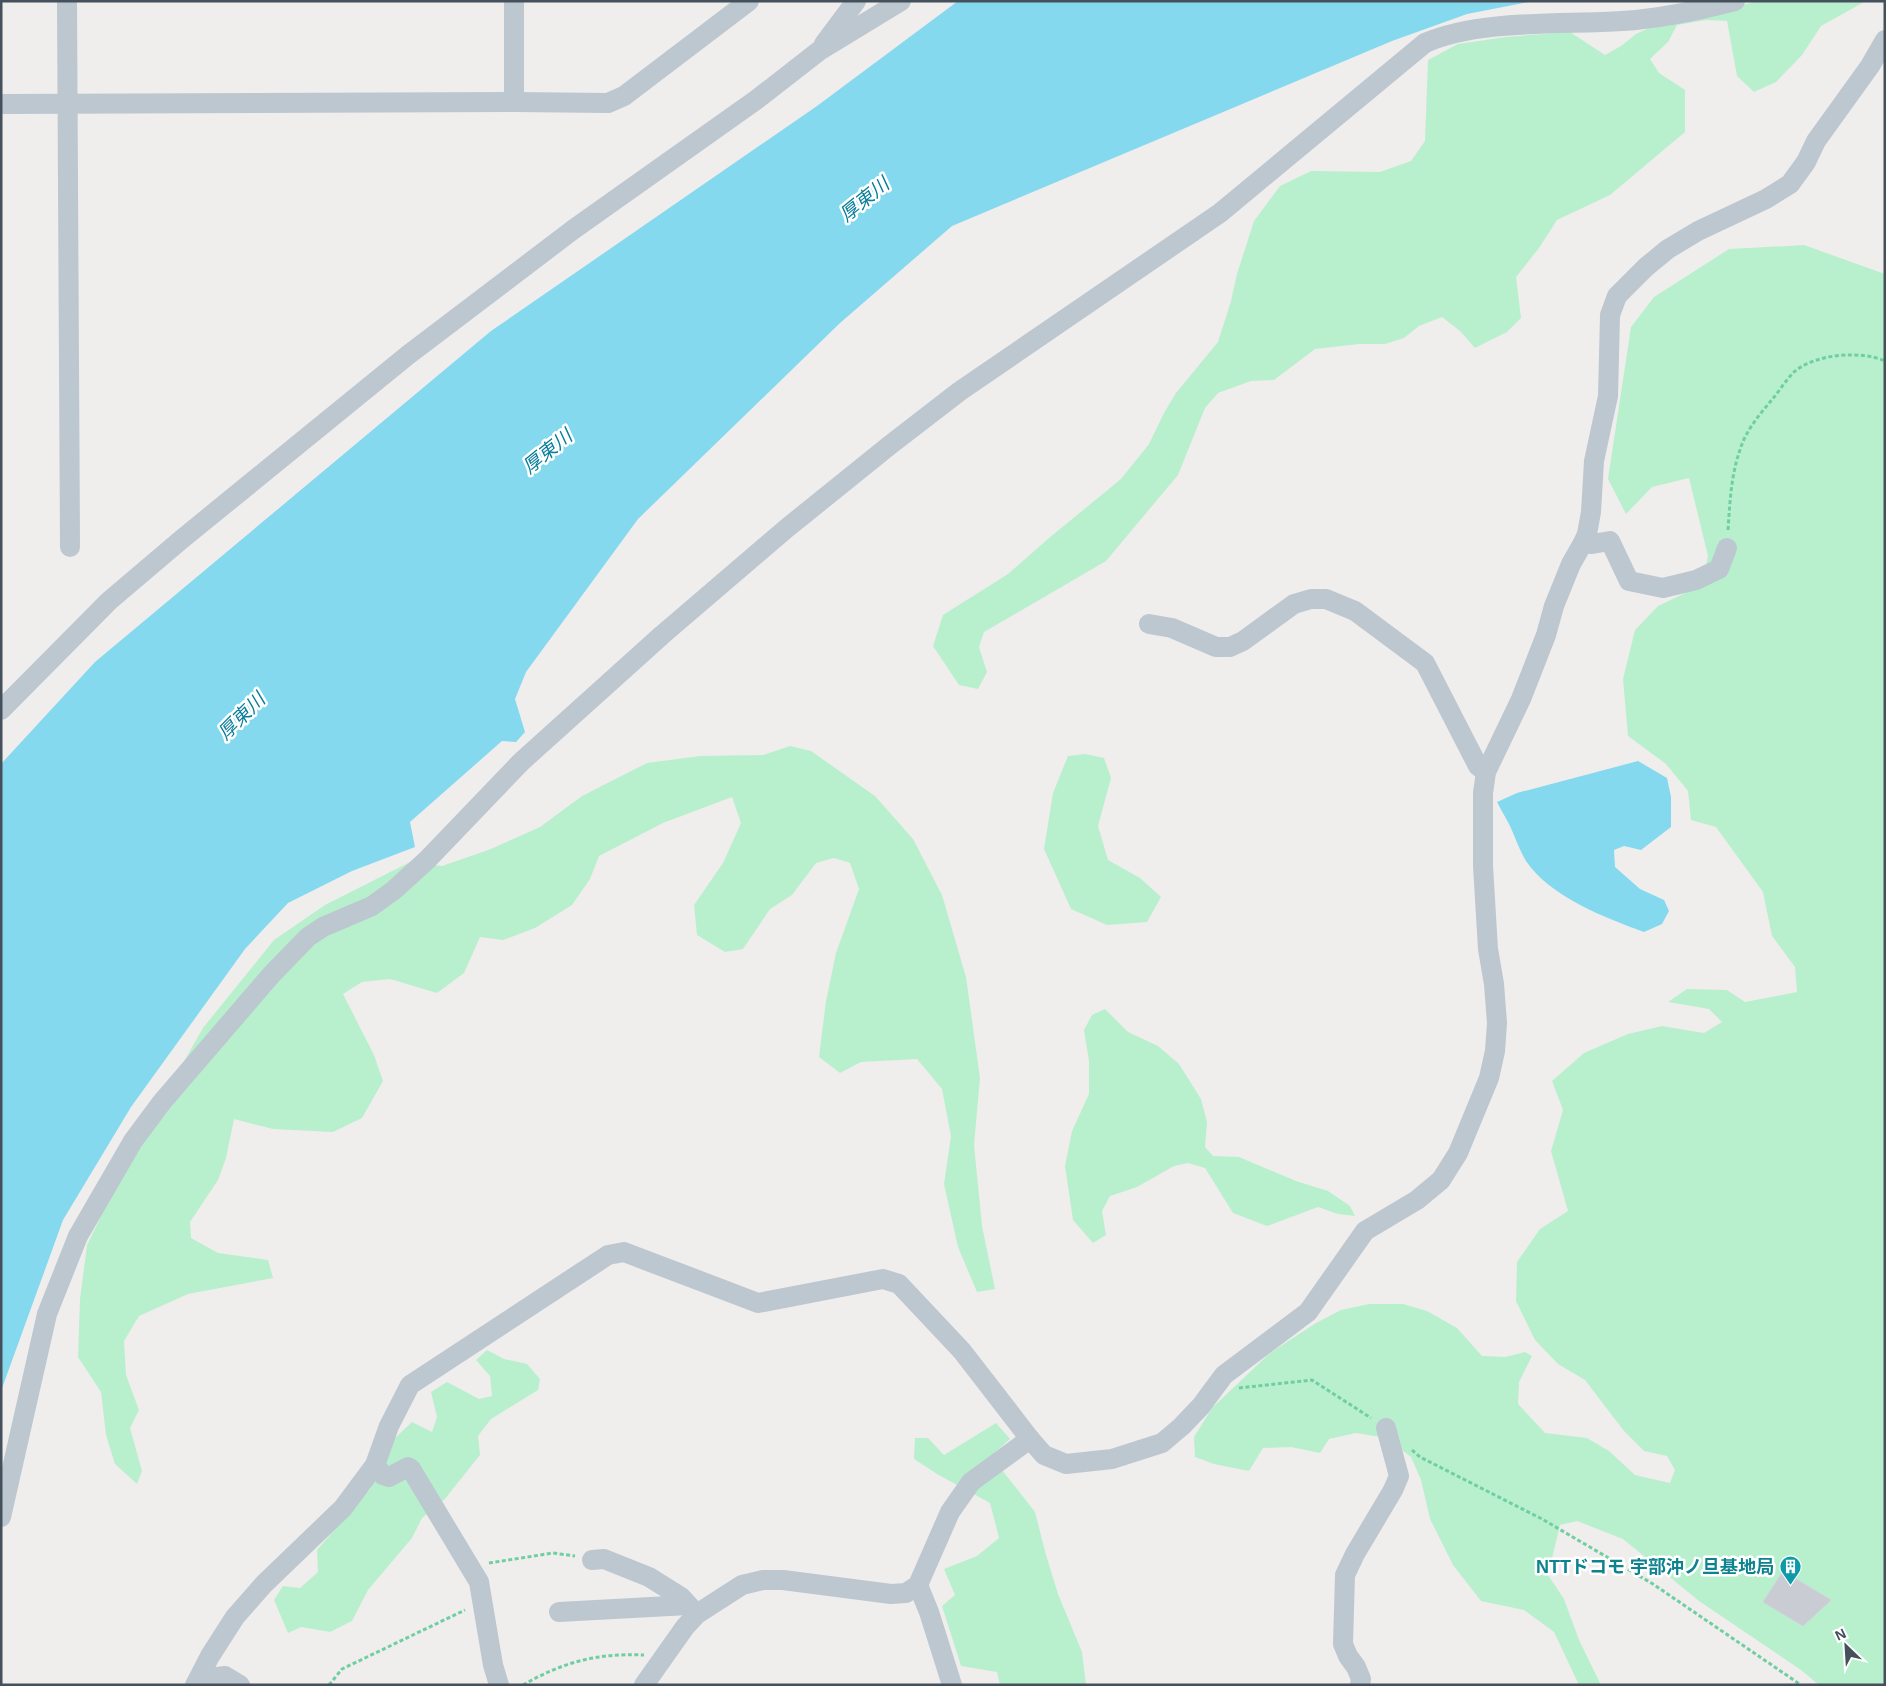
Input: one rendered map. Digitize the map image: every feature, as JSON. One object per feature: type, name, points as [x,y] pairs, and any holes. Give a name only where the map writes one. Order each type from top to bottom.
[{"type":"street","points":[[67,1],[70,547]]},
{"type":"street","points":[[514,1],[514,102]]},
{"type":"street","points":[[1,104],[608,103],[624,96],[749,1]]},
{"type":"street","points":[[819,51],[856,1]]},
{"type":"street","points":[[1,710],[108,601],[408,354],[574,229],[756,100],[819,51],[901,1]]},
{"type":"street","points":[[1,1517],[47,1314],[78,1236],[133,1141],[162,1102],[272,974],[308,936],[323,927],[372,906],[394,890],[427,860],[528,755],[662,635],[788,528],[890,445],[960,391],[1220,213],[1425,43],[1444,35],[1477,30],[1516,25],[1624,21],[1735,1]]},
{"type":"street","points":[[195,1685],[210,1656],[235,1617],[264,1584],[343,1508],[375,1465],[389,1426],[410,1385],[608,1255],[624,1252],[758,1303],[883,1279],[899,1284],[962,1351],[1044,1455],[1066,1464],[1112,1459],[1162,1443],[1182,1426],[1214,1390],[1224,1375],[1308,1312],[1365,1231],[1417,1200],[1441,1180],[1458,1153],[1490,1078],[1497,1024],[1494,984],[1488,948],[1483,866],[1483,793],[1486,772],[1524,692],[1571,564],[1584,543],[1591,512],[1594,461],[1608,396],[1610,315],[1617,296],[1646,267],[1668,249],[1698,231],[1766,199],[1790,184],[1806,162],[1816,141],[1865,73],[1885,40]]},
{"type":"street","points":[[1584,543],[1610,541],[1629,581],[1663,588],[1696,580],[1719,569],[1727,548]]},
{"type":"street","points":[[1149,624],[1172,628],[1216,647],[1230,647],[1243,641],[1294,604],[1312,599],[1326,599],[1356,611],[1425,662],[1478,766],[1486,772]]},
{"type":"street","points":[[1360,1685],[1361,1679],[1343,1644],[1345,1575],[1399,1476],[1386,1428]]},
{"type":"street","points":[[559,1612],[693,1610],[742,1585],[763,1580],[783,1580],[891,1594],[906,1593],[918,1585],[950,1512],[971,1482],[1030,1439]]},
{"type":"street","points":[[375,1465],[383,1475],[389,1477],[408,1467],[411,1468],[469,1564],[479,1582],[492,1665],[499,1685]]},
{"type":"street","points":[[592,1560],[604,1559],[649,1577],[681,1597],[693,1610]]},
{"type":"street","points":[[918,1585],[929,1612],[952,1685]]},
{"type":"street","points":[[644,1685],[685,1627],[693,1610]]},
{"type":"street","points":[[205,1685],[210,1678],[225,1676],[240,1685]]},
{"type":"path","points":[[1727,548],[1731,482],[1741,445],[1761,413],[1794,373],[1805,365],[1831,356],[1873,356],[1885,361]]},
{"type":"path","points":[[1214,1390],[1312,1380],[1386,1428],[1420,1457],[1542,1519],[1653,1584],[1801,1685]]},
{"type":"path","points":[[469,1564],[496,1563],[552,1553],[580,1556],[592,1560]]},
{"type":"path","points":[[329,1685],[342,1669],[407,1637],[482,1604]]},
{"type":"path","points":[[523,1685],[555,1668],[571,1662],[631,1654],[653,1655],[662,1659]]},
{"type":"green space","points":[[1758,1],[1866,1],[1821,26],[1802,55],[1776,82],[1754,92],[1737,76],[1727,21],[1706,20],[1677,25],[1668,42],[1650,59],[1659,73],[1685,90],[1685,132],[1610,195],[1557,220],[1539,248],[1516,277],[1521,318],[1507,332],[1475,348],[1460,331],[1442,317],[1419,326],[1404,338],[1385,344],[1359,344],[1315,349],[1274,380],[1251,381],[1218,393],[1205,408],[1178,475],[1106,561],[984,632],[979,647],[987,672],[978,689],[959,685],[933,646],[943,615],[1008,574],[1121,479],[1149,444],[1176,393],[1218,342],[1254,221],[1280,186],[1311,171],[1380,172],[1411,161],[1425,141],[1428,60],[1458,44],[1506,37],[1570,32],[1605,55],[1621,46],[1636,34],[1662,22]]},
{"type":"green space","points":[[1804,245],[1885,274],[1885,1685],[1819,1685],[1801,1670],[1699,1601],[1623,1539],[1577,1521],[1560,1525],[1548,1575],[1564,1599],[1579,1640],[1601,1685],[1579,1685],[1554,1632],[1524,1610],[1481,1601],[1453,1565],[1430,1519],[1421,1480],[1411,1457],[1386,1438],[1356,1433],[1329,1439],[1320,1453],[1291,1447],[1263,1448],[1249,1471],[1214,1464],[1195,1457],[1194,1437],[1212,1408],[1270,1353],[1316,1323],[1341,1310],[1369,1304],[1403,1304],[1427,1311],[1457,1328],[1482,1356],[1505,1357],[1525,1352],[1532,1356],[1519,1382],[1518,1404],[1545,1433],[1587,1438],[1609,1451],[1635,1475],[1670,1483],[1675,1470],[1667,1456],[1644,1451],[1624,1431],[1585,1380],[1558,1364],[1535,1340],[1516,1301],[1517,1262],[1540,1229],[1568,1211],[1551,1151],[1563,1110],[1552,1081],[1584,1053],[1628,1034],[1662,1026],[1704,1033],[1722,1022],[1709,1009],[1668,1002],[1687,989],[1727,990],[1745,1002],[1797,992],[1795,967],[1772,936],[1763,892],[1716,827],[1691,820],[1688,791],[1666,764],[1628,736],[1623,679],[1635,630],[1658,606],[1702,585],[1708,556],[1689,478],[1652,487],[1626,514],[1608,479],[1631,327],[1654,297],[1729,249]]},
{"type":"green space","points":[[790,746],[811,751],[875,796],[913,839],[942,895],[966,977],[980,1078],[974,1145],[982,1226],[995,1289],[977,1292],[958,1247],[944,1184],[951,1136],[942,1089],[917,1059],[861,1062],[840,1073],[819,1057],[826,1001],[836,953],[859,889],[850,863],[834,858],[816,863],[792,895],[770,909],[743,949],[725,952],[697,935],[694,905],[723,863],[741,823],[732,797],[663,823],[599,856],[590,879],[572,905],[535,928],[503,940],[480,937],[464,973],[437,993],[390,979],[362,982],[343,994],[374,1055],[383,1081],[362,1118],[333,1132],[273,1129],[234,1119],[226,1158],[218,1180],[190,1222],[191,1238],[218,1253],[268,1260],[273,1278],[188,1294],[139,1316],[124,1341],[126,1375],[139,1410],[130,1428],[142,1471],[137,1484],[115,1464],[106,1435],[101,1392],[78,1357],[80,1299],[87,1245],[131,1154],[203,1028],[274,940],[325,905],[410,862],[442,866],[491,849],[540,827],[582,796],[647,763],[700,756],[763,755]]},
{"type":"green space","points":[[1085,754],[1104,758],[1111,778],[1098,826],[1108,860],[1140,878],[1161,897],[1147,922],[1107,925],[1071,909],[1044,849],[1053,793],[1068,756]]},
{"type":"green space","points":[[1105,1009],[1128,1032],[1158,1046],[1179,1064],[1201,1099],[1207,1122],[1205,1147],[1213,1156],[1239,1157],[1296,1181],[1328,1191],[1350,1206],[1355,1216],[1338,1214],[1318,1207],[1267,1226],[1233,1213],[1205,1168],[1188,1163],[1174,1166],[1137,1187],[1110,1196],[1102,1211],[1106,1235],[1093,1243],[1073,1220],[1065,1166],[1072,1131],[1089,1094],[1089,1061],[1084,1030],[1092,1015]]},
{"type":"green space","points":[[487,1350],[504,1359],[527,1364],[540,1379],[538,1390],[491,1419],[478,1436],[480,1455],[444,1500],[422,1518],[412,1538],[368,1590],[352,1621],[330,1632],[301,1627],[288,1633],[274,1600],[283,1586],[300,1588],[318,1572],[317,1550],[370,1489],[395,1438],[412,1422],[432,1432],[437,1417],[431,1392],[447,1382],[479,1399],[492,1396],[490,1376],[476,1360]]},
{"type":"green space","points":[[996,1423],[1010,1439],[991,1456],[1035,1512],[1058,1594],[1082,1652],[1086,1685],[1000,1685],[997,1672],[961,1666],[942,1606],[955,1595],[944,1569],[977,1556],[999,1538],[990,1503],[914,1459],[915,1438],[928,1438],[944,1455]]},
{"type":"water","name":"厚東川","points":[[958,1],[1534,1],[1467,14],[1392,41],[952,226],[840,323],[638,519],[526,672],[515,699],[525,732],[516,742],[502,741],[410,822],[415,847],[352,871],[288,903],[245,949],[131,1107],[63,1220],[1,1391],[1,764],[95,662],[491,331],[817,106]]},
{"type":"water","points":[[1638,761],[1667,778],[1671,797],[1671,827],[1641,850],[1624,846],[1614,850],[1615,867],[1640,889],[1664,900],[1669,911],[1662,924],[1644,932],[1580,905],[1564,896],[1536,874],[1526,861],[1497,802],[1517,793]]},
{"type":"building","name":"NTTドコモ 宇部沖ノ旦基地局","points":[[1783,1571],[1831,1600],[1803,1626],[1763,1602]]},
{"type":"place","name":"NTTドコモ 宇部沖ノ旦基地局","points":[[1790,1586]]}]
